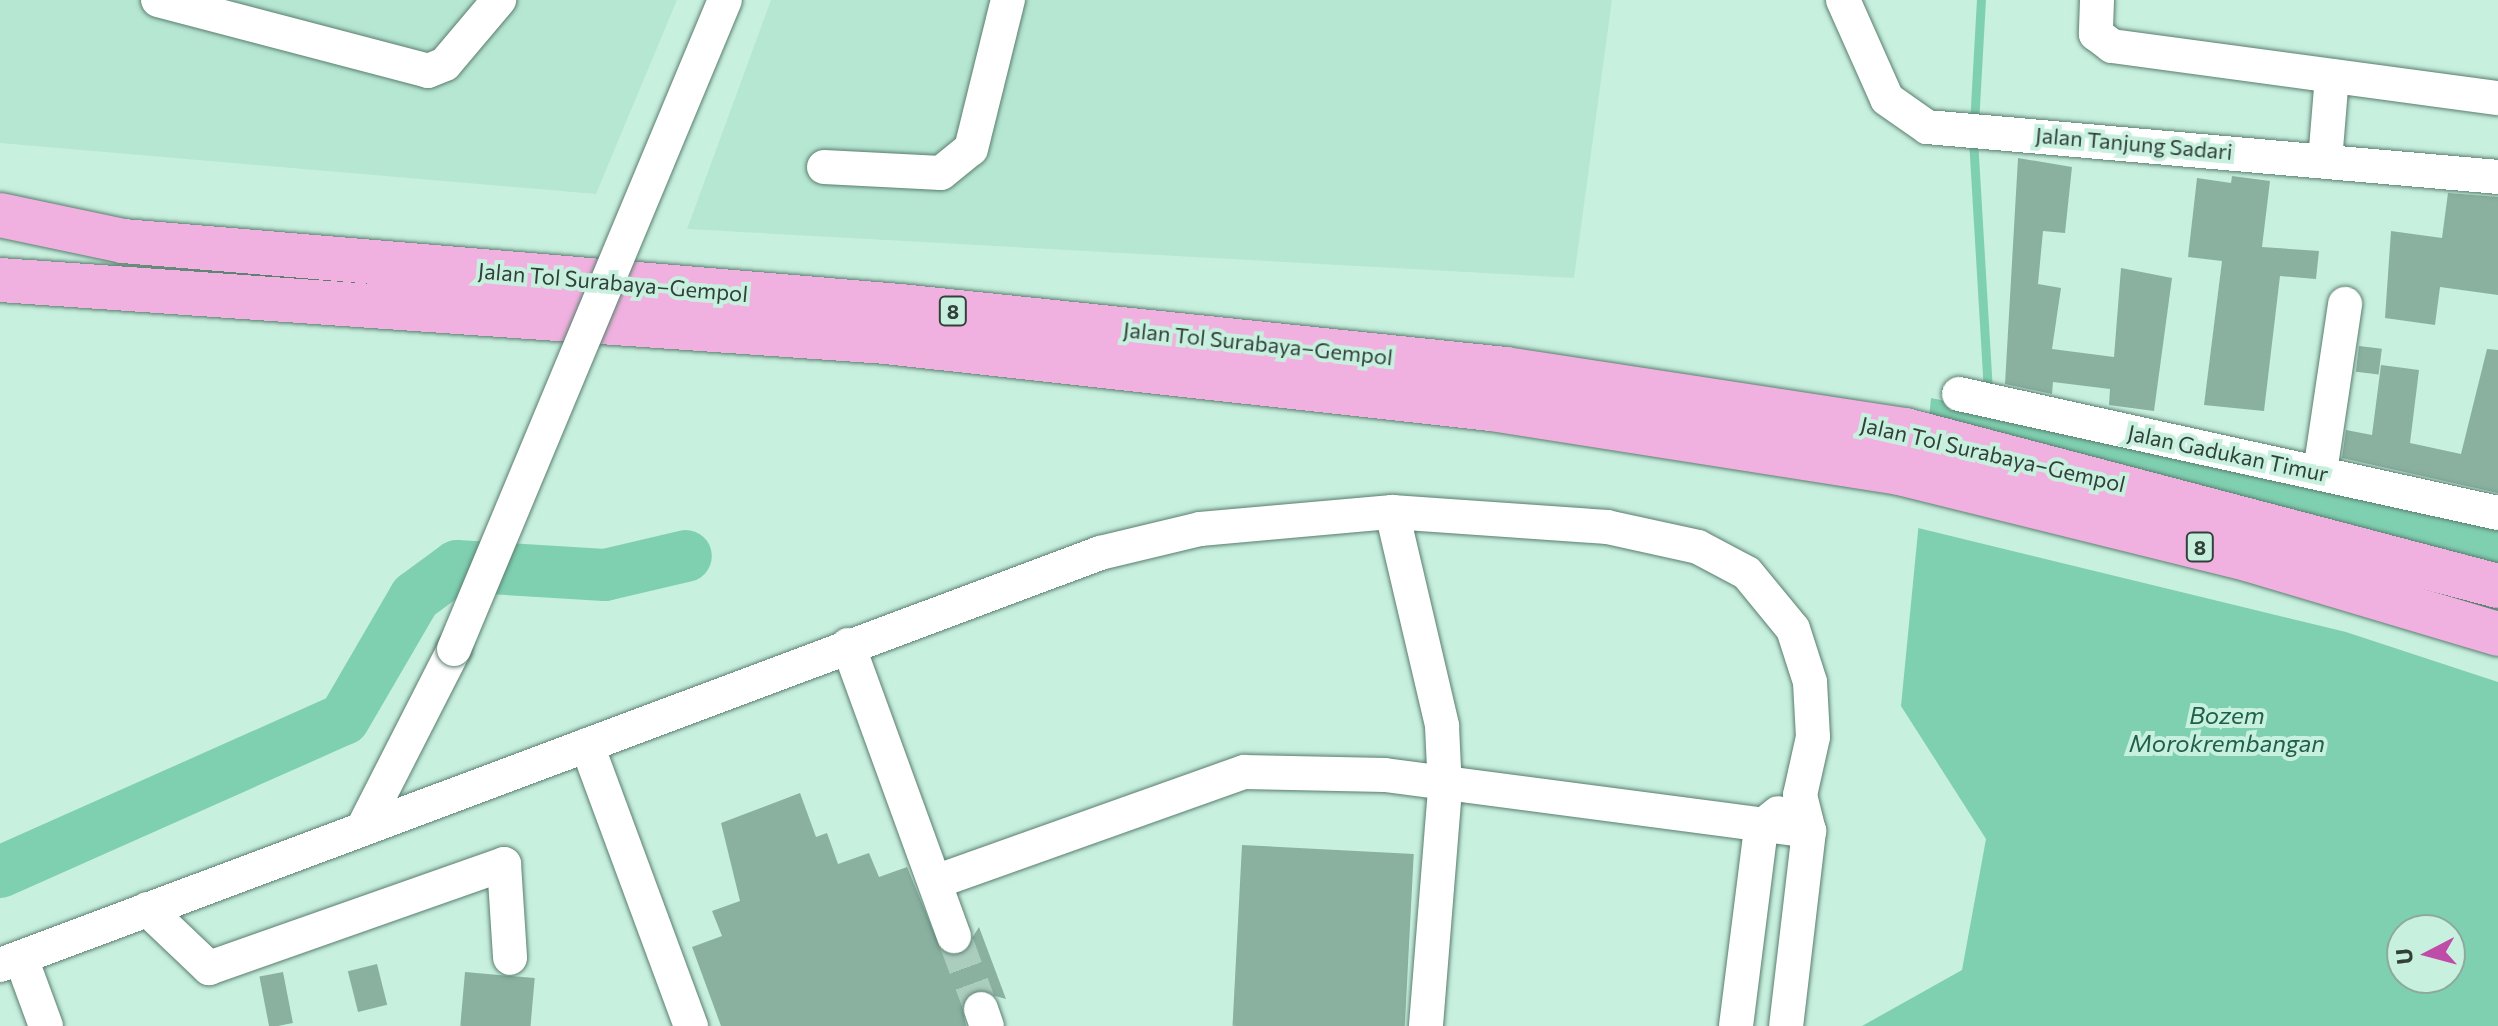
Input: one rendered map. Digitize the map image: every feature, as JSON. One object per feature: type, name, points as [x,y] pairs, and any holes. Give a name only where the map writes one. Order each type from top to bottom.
[{"type":"highway","name":"Jalan Tol Surabaya–Gempol","points":[[0,215],[123,241],[900,306],[1506,369],[1905,430],[2498,586]]},
{"type":"highway","name":"Jalan Tol Surabaya–Gempol","points":[[0,280],[886,342],[1491,409],[1899,473],[2250,560],[2498,634]]},
{"type":"street","points":[[158,0],[428,71],[445,64],[499,0]]},
{"type":"street","points":[[365,824],[454,649],[725,0]]},
{"type":"street","points":[[824,167],[941,173],[971,149],[1008,0]]},
{"type":"street","name":"Jalan Tanjung Sadari","points":[[1843,0],[1887,99],[1927,127],[1997,130],[2498,177]]},
{"type":"street","points":[[2097,0],[2096,34],[2112,46],[2498,98]]},
{"type":"street","points":[[2325,161],[2332,76]]},
{"type":"street","points":[[2320,472],[2345,304]]},
{"type":"street","name":"Jalan Gadukan Timur","points":[[1976,398],[2498,513]]},
{"type":"street","points":[[1392,512],[1442,726],[1445,789],[1426,1026]]},
{"type":"street","points":[[46,1026],[10,962],[365,824],[587,745],[1100,553],[1200,529],[1392,512],[1607,527],[1698,547],[1747,573],[1793,629],[1810,682],[1813,737],[1800,795],[1809,831],[1786,1026]]},
{"type":"street","points":[[848,645],[954,936]]},
{"type":"street","points":[[587,745],[691,1026]]},
{"type":"street","points":[[935,882],[1244,772],[1385,775],[1445,789],[1809,831]]},
{"type":"street","points":[[1736,1026],[1761,827],[1800,795]]},
{"type":"street","points":[[147,909],[209,968],[504,864],[510,958]]},
{"type":"shaded area","points":[[0,0],[677,0],[596,194],[0,143]]},
{"type":"shaded area","points":[[771,0],[1612,0],[1574,278],[687,229]]},
{"type":"water","name":"Bozem Morokrembangan","points":[[1931,398],[2498,517],[2498,1026],[1862,1026],[1962,970],[1986,839],[1901,706]]},
{"type":"pier","points":[[2109,462],[2376,531],[2498,571],[2498,682],[2346,632],[1914,527],[1920,465]]},
{"type":"building","points":[[2018,158],[2072,167],[2065,233],[2043,231],[2038,284],[2061,288],[2052,349],[2114,357],[2121,268],[2172,278],[2154,411],[2109,405],[2110,389],[2053,382],[2052,394],[2005,384]]},
{"type":"building","points":[[2232,176],[2270,181],[2262,247],[2319,251],[2316,279],[2280,276],[2264,411],[2204,405],[2222,261],[2188,257],[2197,178],[2231,183]]},
{"type":"building","points":[[2448,193],[2498,197],[2498,295],[2440,287],[2435,325],[2385,318],[2391,231],[2442,238]]},
{"type":"building","points":[[2359,346],[2382,349],[2379,375],[2356,372]]},
{"type":"building","points":[[2487,349],[2498,350],[2498,493],[2342,458],[2346,430],[2372,435],[2381,365],[2419,370],[2410,443],[2461,454]]},
{"type":"building","points":[[800,793],[816,837],[827,833],[838,864],[869,853],[879,877],[907,867],[942,952],[962,954],[979,927],[1006,999],[974,990],[962,1005],[966,1026],[721,1026],[692,947],[722,936],[712,911],[740,901],[721,823]]},
{"type":"building","points":[[1242,845],[1414,854],[1405,1026],[1233,1026]]},
{"type":"building","points":[[377,964],[387,1005],[358,1012],[348,971]]},
{"type":"building","points":[[283,972],[293,1023],[269,1026],[259,977]]},
{"type":"building","points":[[465,972],[535,978],[531,1026],[460,1026]]},
{"type":"waterway","points":[[1974,124],[1981,0]]},
{"type":"waterway","points":[[1973,139],[1988,395]]},
{"type":"waterway","points":[[0,872],[344,719],[415,597],[457,566],[605,575],[686,556]]},
{"type":"tunnel","points":[[954,936],[981,1009]]}]
